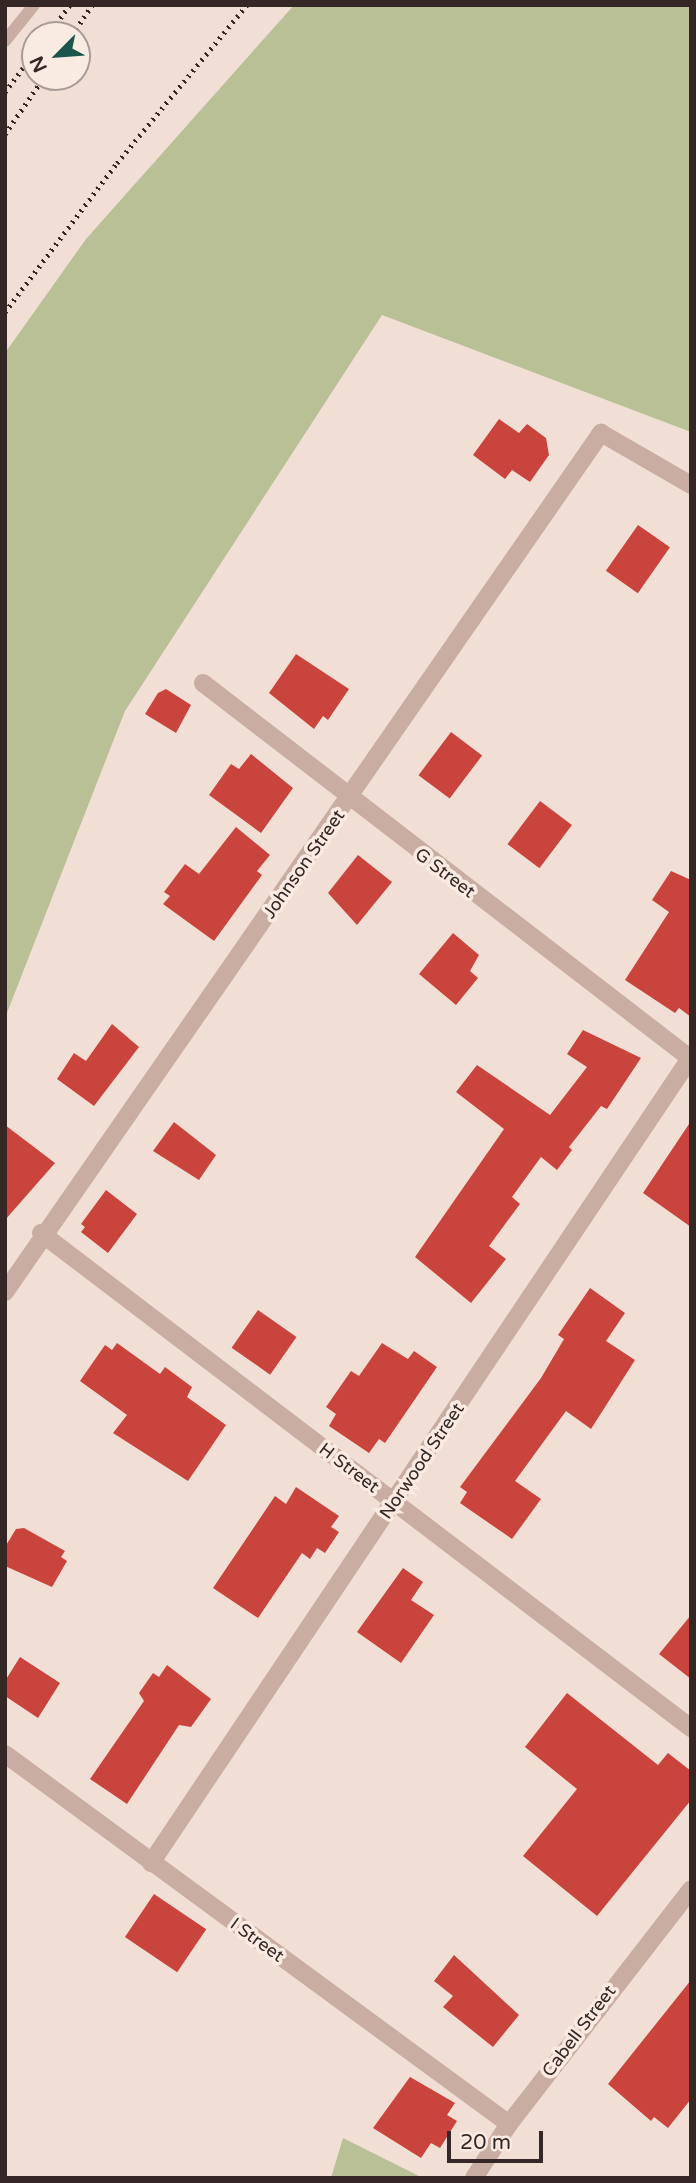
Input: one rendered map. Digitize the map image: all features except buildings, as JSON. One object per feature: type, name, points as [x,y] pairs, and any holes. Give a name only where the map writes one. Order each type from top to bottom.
[{"type":"street","name":"Johnson Street","points":[[5,1292],[41,1233],[349,800],[601,433],[691,485]]},
{"type":"street","name":"G Street","points":[[203,683],[349,800],[690,1058]]},
{"type":"street","name":"Norwood Street","points":[[151,1863],[395,1503],[690,1058]]},
{"type":"street","name":"H Street","points":[[41,1233],[691,1728]]},
{"type":"street","name":"I Street","points":[[5,1754],[509,2124]]},
{"type":"street","name":"Cabell Street","points":[[474,2178],[509,2124],[691,1889]]},
{"type":"lane","points":[[5,41],[34,5]]},
{"type":"green space","points":[[294,5],[691,5],[691,432],[382,315],[125,711],[5,1018],[5,353],[86,239]]},
{"type":"green space","points":[[343,2138],[423,2178],[331,2178]]},
{"type":"railway","points":[[58,21],[70,5]]},
{"type":"railway","points":[[81,21],[92,5]]},
{"type":"railway","points":[[5,312],[117,163],[247,5]]},
{"type":"railway","points":[[5,92],[21,71]]},
{"type":"railway","points":[[5,134],[34,91]]}]
